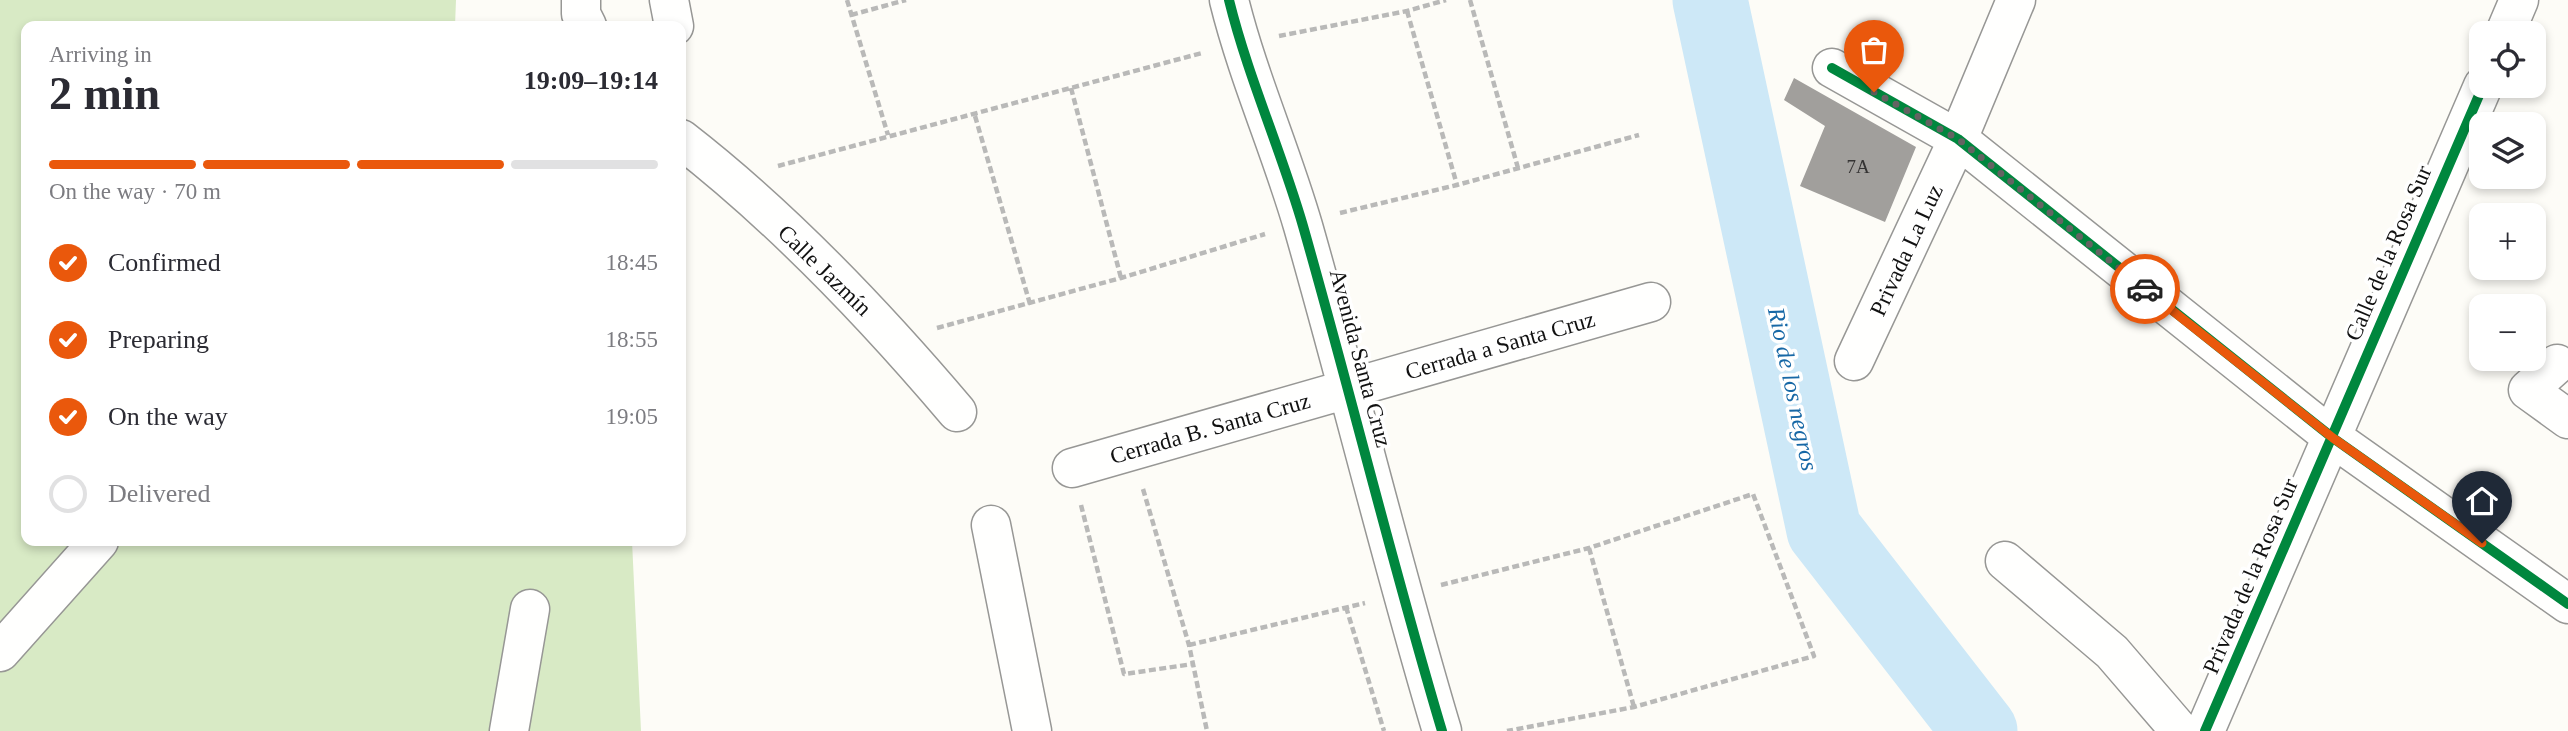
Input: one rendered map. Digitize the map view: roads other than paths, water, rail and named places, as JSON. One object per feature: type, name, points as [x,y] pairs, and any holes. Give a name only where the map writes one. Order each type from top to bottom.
[{"type":"street","points":[[669,0],[673,21]]},
{"type":"street","name":"Avenida Santa Cruz","points":[[1229,0],[1240,43],[1302,222],[1348,387],[1401,595],[1442,731]]},
{"type":"street","name":"Privada La Luz","points":[[1854,361],[1958,139],[2016,0]]},
{"type":"street","points":[[2510,21],[2519,0]]},
{"type":"street","points":[[1832,68],[1958,139],[2333,438],[2568,604]]},
{"type":"street","name":"Calle de la Rosa Sur","points":[[2333,438],[2478,98]]},
{"type":"street","name":"Calle Jazmín","points":[[686,143],[732,178],[895,338],[957,412]]},
{"type":"street","name":"Cerrada a Santa Cruz","points":[[1348,387],[1651,302]]},
{"type":"street","points":[[2557,364],[2528,390],[2568,419]]},
{"type":"street","name":"Cerrada B. Santa Cruz","points":[[1072,468],[1348,387]]},
{"type":"street","name":"Privada de la Rosa Sur","points":[[2205,731],[2333,438]]},
{"type":"street","points":[[991,525],[1032,731]]},
{"type":"street","points":[[0,652],[95,546]]},
{"type":"street","points":[[2005,561],[2112,652],[2180,731]]},
{"type":"street","points":[[509,731],[530,609]]},
{"type":"waterway","name":"Rio de los negros","points":[[1710,0],[1824,530],[1980,731]]}]
